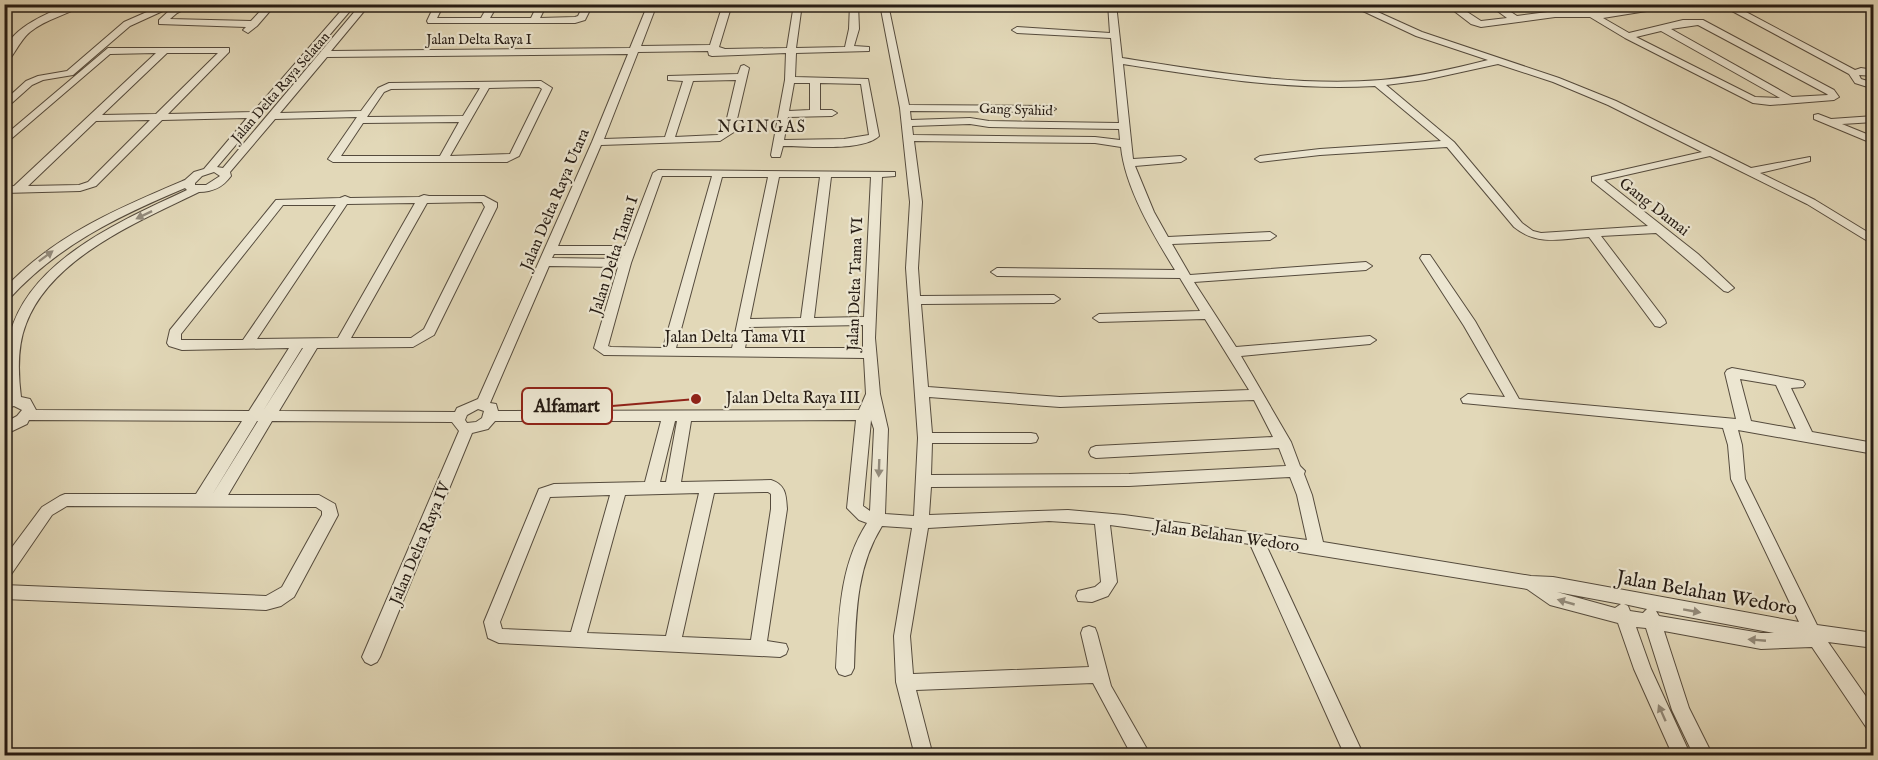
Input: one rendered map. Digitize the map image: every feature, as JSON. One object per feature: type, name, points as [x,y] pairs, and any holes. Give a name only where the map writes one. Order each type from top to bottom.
[{"type":"street","points":[[4,62],[10,49],[28,29],[45,18],[81,4]]},
{"type":"street","points":[[4,107],[29,83],[41,78],[70,73],[127,24],[174,4]]},
{"type":"street","points":[[190,4],[177,9],[162,22],[251,27],[272,4]]},
{"type":"street","name":"Jalan Delta Raya Selatan","points":[[352,4],[208,170],[198,174],[193,186],[207,188],[222,182],[226,176],[225,172],[366,4]]},
{"type":"street","points":[[440,4],[430,19],[575,20],[582,18],[589,4]]},
{"type":"street","points":[[484,21],[494,4]]},
{"type":"street","points":[[534,21],[543,4]]},
{"type":"street","name":"Jalan Delta Raya Utara","points":[[487,410],[545,262],[597,142],[652,4]]},
{"type":"street","points":[[716,51],[728,4]]},
{"type":"street","points":[[776,155],[790,80],[791,50],[798,4]]},
{"type":"street","name":"Jalan Delta Raya I","points":[[325,54],[632,51],[641,54],[858,49],[854,29],[854,4]]},
{"type":"street","points":[[884,4],[905,108],[916,202],[912,268],[925,438],[924,481],[921,522],[903,627],[902,658],[924,756]]},
{"type":"street","points":[[1112,4],[1128,163],[1144,205],[1163,241],[1284,442],[1298,471],[1311,514],[1316,547]]},
{"type":"street","points":[[1352,4],[1419,34],[1598,96],[1810,202],[1874,241]]},
{"type":"street","points":[[1449,4],[1478,23],[1591,10],[1608,15],[1686,4]]},
{"type":"street","points":[[1492,4],[1515,19]]},
{"type":"street","points":[[1539,4],[1555,14]]},
{"type":"street","points":[[1723,4],[1853,73],[1870,72]]},
{"type":"street","points":[[1737,4],[1870,72]]},
{"type":"street","points":[[1591,10],[1628,36],[1748,98],[1764,102],[1834,96],[1705,24],[1692,21],[1628,36]]},
{"type":"street","points":[[1663,28],[1790,100]]},
{"type":"street","points":[[1017,30],[1115,36]]},
{"type":"street","points":[[4,142],[106,52],[115,50],[226,50],[96,181],[86,187],[4,190]]},
{"type":"street","points":[[17,190],[165,50]]},
{"type":"street","points":[[1117,60],[1280,83],[1378,84],[1425,77],[1497,61]]},
{"type":"street","points":[[597,142],[709,140],[727,134],[742,72],[671,78]]},
{"type":"street","points":[[1853,73],[1858,81],[1874,86]]},
{"type":"street","points":[[669,140],[689,78]]},
{"type":"street","points":[[779,143],[850,142],[874,138],[866,82],[790,80]]},
{"type":"street","points":[[815,80],[815,113]]},
{"type":"street","points":[[443,159],[486,84]]},
{"type":"street","points":[[541,84],[547,88],[514,156],[503,160],[335,160],[334,157],[363,115],[381,90],[392,85],[541,84]]},
{"type":"street","points":[[1378,84],[1450,144],[1526,232],[1541,237],[1658,229]]},
{"type":"street","points":[[905,108],[1051,109]]},
{"type":"street","points":[[92,117],[258,112]]},
{"type":"street","points":[[275,113],[466,119]]},
{"type":"street","points":[[784,114],[832,113]]},
{"type":"street","points":[[1874,119],[1823,119],[1874,141]]},
{"type":"street","points":[[1854,120],[1874,136]]},
{"type":"street","name":"Gang Syahid","points":[[907,123],[970,121],[989,124],[1124,126]]},
{"type":"street","points":[[909,138],[1095,140],[1125,144]]},
{"type":"street","points":[[1260,159],[1450,144]]},
{"type":"street","name":"Gang Damai","points":[[1710,153],[1596,179],[1694,257],[1728,288]]},
{"type":"street","points":[[1128,163],[1181,159]]},
{"type":"street","points":[[1749,172],[1806,159]]},
{"type":"street","points":[[208,170],[225,172]]},
{"type":"street","name":"Jalan Delta Tama I","points":[[601,348],[629,250],[658,173],[718,173]]},
{"type":"street","points":[[668,352],[718,173],[891,174]]},
{"type":"street","points":[[737,353],[774,174]]},
{"type":"street","points":[[807,322],[826,174]]},
{"type":"street","name":"Jalan Delta Tama VI","points":[[871,415],[873,394],[869,321],[877,174]]},
{"type":"street","points":[[4,297],[14,281],[75,236],[112,215],[193,186]]},
{"type":"street","points":[[6,431],[26,415],[28,410],[25,403],[9,402],[11,371],[14,344],[24,314],[41,288],[60,269],[101,238],[193,186]]},
{"type":"street","points":[[342,343],[424,198]]},
{"type":"street","points":[[424,198],[484,199],[492,203],[425,336],[413,342],[182,345],[174,343],[175,333],[280,202],[424,198]]},
{"type":"street","points":[[247,344],[345,199]]},
{"type":"street","points":[[1593,234],[1660,323]]},
{"type":"street","points":[[1163,241],[1270,236]]},
{"type":"street","points":[[550,250],[629,250]]},
{"type":"street","points":[[1426,258],[1470,324],[1514,402]]},
{"type":"street","points":[[545,262],[625,263]]},
{"type":"street","points":[[997,272],[1184,276],[1366,266]]},
{"type":"street","points":[[4,276],[14,281]]},
{"type":"street","points":[[913,300],[1054,299]]},
{"type":"street","points":[[1099,318],[1208,315]]},
{"type":"street","points":[[744,323],[869,321]]},
{"type":"street","points":[[1231,352],[1370,340]]},
{"type":"street","points":[[218,499],[313,343]]},
{"type":"street","points":[[201,499],[298,344]]},
{"type":"street","name":"Jalan Delta Tama VII","points":[[601,348],[609,352],[869,353]]},
{"type":"street","points":[[1745,425],[1732,373],[1798,384]]},
{"type":"street","points":[[1781,381],[1806,435]]},
{"type":"street","points":[[922,392],[1060,402],[1150,401],[1257,395]]},
{"type":"street","points":[[1468,399],[1745,425],[1874,448]]},
{"type":"street","points":[[26,415],[268,416],[485,424],[487,410],[471,406],[463,423]]},
{"type":"street","name":"Jalan Delta Raya III","points":[[487,410],[669,416],[871,415]]},
{"type":"street","points":[[845,668],[848,608],[853,574],[864,541],[877,521],[881,429],[871,415]]},
{"type":"street","points":[[871,415],[855,508],[861,517],[877,521]]},
{"type":"street","points":[[651,488],[669,416]]},
{"type":"street","points":[[673,487],[685,416]]},
{"type":"street","name":"Jalan Delta Raya IV","points":[[371,657],[463,423]]},
{"type":"street","points":[[1729,424],[1735,445],[1738,479],[1814,636],[1874,724]]},
{"type":"street","points":[[925,438],[1031,438]]},
{"type":"street","points":[[1096,452],[1284,442]]},
{"type":"street","points":[[924,481],[1129,480],[1298,471]]},
{"type":"street","points":[[672,645],[708,486]]},
{"type":"street","points":[[758,647],[779,509],[778,492],[771,486],[620,488],[544,492],[492,622],[494,633],[499,636],[780,649]]},
{"type":"street","points":[[577,640],[620,488]]},
{"type":"street","points":[[4,571],[47,511],[65,500],[319,501],[330,508],[330,515],[288,592],[266,603],[4,592]]},
{"type":"street","name":"Jalan Belahan Wedoro","points":[[877,521],[921,522],[1012,516],[1102,518],[1316,547],[1531,583],[1562,585],[1784,634],[1874,641]]},
{"type":"street","points":[[1084,596],[1098,594],[1107,589],[1109,582],[1102,518]]},
{"type":"street","points":[[1255,538],[1355,756]]},
{"type":"street","name":"Jalan Belahan Wedoro","points":[[1531,583],[1556,600],[1652,622],[1746,639],[1784,634]]},
{"type":"street","points":[[1619,598],[1623,616],[1661,713],[1682,756]]},
{"type":"street","points":[[1647,603],[1681,710],[1704,756]]},
{"type":"street","points":[[1089,633],[1098,675],[1113,710],[1142,756]]},
{"type":"street","points":[[906,682],[1098,675]]},
{"type":"place","name":"Alfamart","points":[[696,399]]},
{"type":"district","name":"NGINGAS","points":[[762,126]]}]
